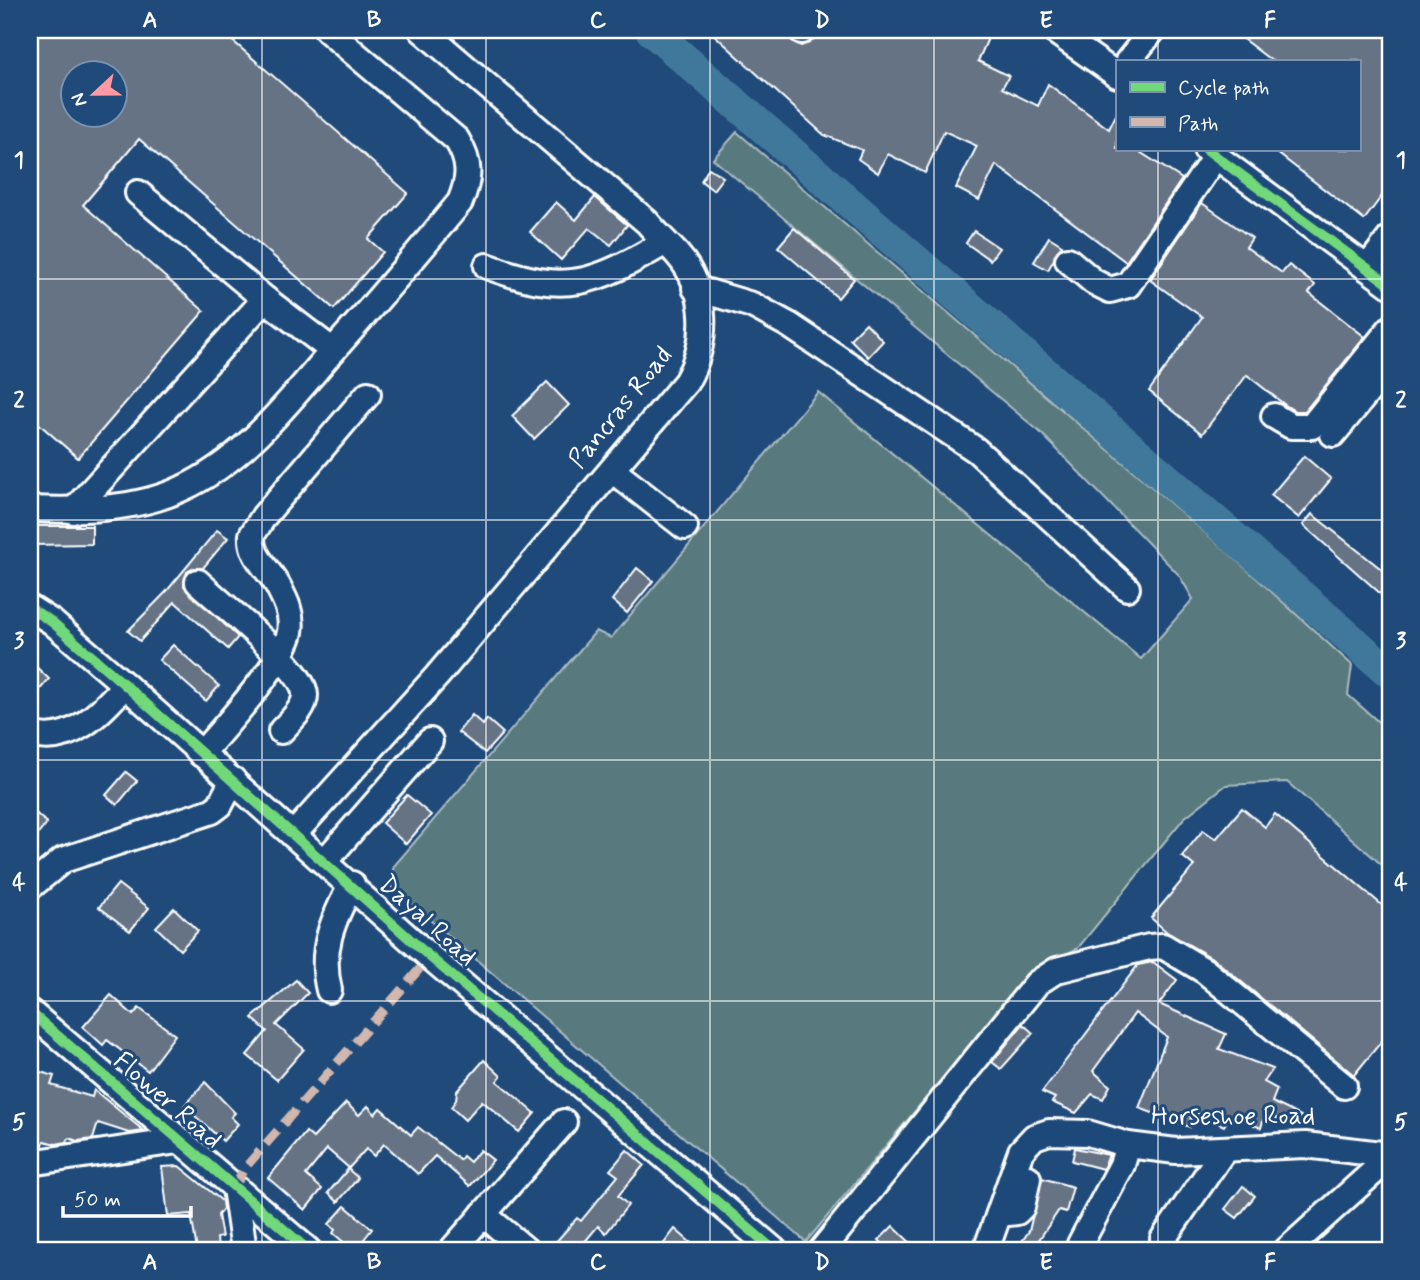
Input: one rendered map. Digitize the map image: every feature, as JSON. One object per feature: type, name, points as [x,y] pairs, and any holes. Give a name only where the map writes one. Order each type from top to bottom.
[{"type":"street","points":[[30,509],[74,511],[135,502],[179,490],[225,466],[269,424],[460,202],[469,181],[468,158],[457,140],[327,30]]},
{"type":"street","name":"Pancras Road","points":[[293,835],[437,676],[685,382],[698,361],[703,337],[703,318],[695,288],[677,254],[647,222],[422,30]]},
{"type":"street","points":[[1054,30],[1116,74]]},
{"type":"street","points":[[1129,60],[1153,30]]},
{"type":"street","points":[[1069,260],[1094,282],[1110,290],[1128,285],[1210,153],[1383,278],[1390,238]]},
{"type":"street","points":[[138,193],[191,234],[264,299],[333,351]]},
{"type":"street","points":[[487,266],[521,279],[584,283],[624,267],[664,243]]},
{"type":"street","points":[[695,288],[752,305],[789,325],[976,450],[1127,588]]},
{"type":"street","points":[[74,511],[264,299]]},
{"type":"street","points":[[1274,416],[1291,426],[1312,426],[1390,329]]},
{"type":"street","points":[[1333,435],[1390,365]]},
{"type":"street","points":[[201,754],[278,655],[289,636],[290,612],[276,583],[255,553],[252,535],[264,516],[368,394]]},
{"type":"street","points":[[612,470],[685,527]]},
{"type":"street","points":[[198,582],[278,655],[301,682],[305,696],[297,714],[281,731]]},
{"type":"street","name":"Dayal Road","points":[[30,595],[51,622]]},
{"type":"street","name":"Dayal Road","points":[[30,608],[51,622],[125,685],[352,884],[430,957],[774,1250]]},
{"type":"street","points":[[30,734],[44,738],[66,734],[85,724],[125,685]]},
{"type":"street","points":[[325,860],[430,741]]},
{"type":"street","points":[[30,887],[63,860],[212,811],[220,805],[233,780]]},
{"type":"street","points":[[329,990],[324,969],[325,951],[337,912],[352,884]]},
{"type":"street","points":[[822,1250],[978,1060],[1007,1017],[1037,984],[1057,970],[1149,947],[1163,946],[1205,971],[1344,1086]]},
{"type":"street","name":"Flower Road","points":[[30,1012],[308,1250]]},
{"type":"street","points":[[452,1250],[564,1122]]},
{"type":"street","name":"Horseshoe Road","points":[[986,1250],[1021,1151],[1034,1137],[1049,1132],[1088,1133],[1128,1144],[1176,1151],[1305,1145],[1390,1156]]},
{"type":"street","points":[[30,1163],[178,1141]]},
{"type":"street","points":[[1080,1244],[1122,1165],[1128,1144]]},
{"type":"street","points":[[1163,1240],[1224,1150]]},
{"type":"street","points":[[1287,1250],[1390,1156]]},
{"type":"street","points":[[999,1214],[1017,1212],[1021,1207],[1027,1178]]},
{"type":"street","points":[[235,1188],[244,1250]]},
{"type":"street","points":[[483,1214],[526,1250]]},
{"type":"green space","points":[[737,132],[1229,553],[1352,665],[1348,695],[1390,732],[1390,872],[1287,782],[1226,785],[1184,818],[1078,948],[1047,963],[1009,998],[806,1242],[389,885],[394,866],[596,631],[611,638],[818,392],[1141,659],[1193,599],[1179,575],[1040,432],[713,159]]},
{"type":"building","points":[[30,30],[220,30],[408,193],[368,239],[383,252],[334,309],[139,139],[83,205],[204,311],[78,458],[30,416]]},
{"type":"building","points":[[709,30],[787,30],[790,39],[801,46],[814,39],[817,30],[980,30],[989,36],[978,61],[1009,76],[1002,88],[1038,106],[1048,84],[1109,129],[1116,115],[1116,150],[1137,150],[1182,179],[1126,262],[996,165],[979,200],[956,188],[977,146],[944,131],[925,173],[888,154],[878,173],[858,159],[862,150],[824,135]]},
{"type":"building","points":[[1231,30],[1390,30],[1390,185],[1364,220],[1273,150],[1360,150],[1360,60],[1271,60]]},
{"type":"building","points":[[709,168],[723,177],[713,190],[701,181]]},
{"type":"building","points":[[595,197],[627,225],[611,245],[589,228],[561,260],[530,232],[556,202],[576,220]]},
{"type":"building","points":[[1202,203],[1252,238],[1246,247],[1282,273],[1289,265],[1315,285],[1309,293],[1365,337],[1305,411],[1295,411],[1285,405],[1247,375],[1202,434],[1149,391],[1202,317],[1150,280]]},
{"type":"building","points":[[794,228],[854,279],[838,298],[778,247]]},
{"type":"building","points":[[974,231],[999,248],[990,260],[966,243]]},
{"type":"building","points":[[1049,237],[1062,245],[1048,270],[1034,262]]},
{"type":"building","points":[[866,323],[883,341],[868,357],[850,339]]},
{"type":"building","points":[[547,382],[569,405],[534,439],[512,416]]},
{"type":"building","points":[[1304,456],[1331,479],[1299,518],[1271,495]]},
{"type":"building","points":[[1312,514],[1390,576],[1390,602],[1303,525]]},
{"type":"building","points":[[30,526],[92,526],[92,544],[30,545]]},
{"type":"building","points":[[217,530],[228,538],[203,568],[194,568],[187,572],[184,586],[238,637],[228,649],[175,602],[140,641],[128,631],[166,592]]},
{"type":"building","points":[[637,568],[653,581],[627,613],[612,600]]},
{"type":"building","points":[[173,645],[219,686],[206,701],[159,660]]},
{"type":"building","points":[[30,661],[49,679],[30,701]]},
{"type":"building","points":[[472,715],[483,725],[487,719],[503,733],[485,753],[458,732]]},
{"type":"building","points":[[126,772],[137,781],[117,805],[106,795]]},
{"type":"building","points":[[407,795],[431,815],[406,844],[382,823]]},
{"type":"building","points":[[30,808],[47,823],[30,844]]},
{"type":"building","points":[[1242,808],[1265,827],[1275,814],[1390,912],[1390,1031],[1354,1075],[1214,959],[1168,933],[1151,918],[1194,866],[1182,856],[1203,830],[1216,839]]},
{"type":"building","points":[[118,884],[149,908],[130,931],[99,907]]},
{"type":"building","points":[[174,908],[198,931],[180,950],[156,927]]},
{"type":"building","points":[[1153,962],[1177,980],[1159,1004],[1226,1034],[1219,1049],[1273,1069],[1264,1082],[1277,1089],[1272,1102],[1301,1116],[1297,1126],[1265,1114],[1261,1128],[1230,1115],[1224,1126],[1191,1111],[1190,1127],[1139,1108],[1167,1037],[1135,1013],[1093,1071],[1110,1086],[1103,1099],[1092,1094],[1076,1113],[1052,1102],[1055,1098],[1042,1092],[1138,965]]},
{"type":"building","points":[[296,980],[308,993],[276,1025],[304,1049],[277,1080],[247,1055],[267,1031],[252,1018]]},
{"type":"building","points":[[111,995],[133,1015],[139,1008],[175,1035],[148,1071],[107,1040],[103,1045],[83,1027]]},
{"type":"building","points":[[1023,1024],[1033,1033],[1001,1069],[992,1062]]},
{"type":"building","points":[[484,1060],[501,1076],[497,1081],[535,1113],[519,1132],[482,1101],[465,1120],[451,1107],[456,1100],[457,1091]]},
{"type":"building","points":[[30,1069],[54,1076],[51,1085],[92,1097],[94,1090],[144,1131],[129,1133],[98,1123],[93,1139],[77,1141],[69,1138],[67,1142],[56,1144],[44,1141],[43,1145],[30,1141]]},
{"type":"building","points":[[205,1082],[235,1113],[231,1117],[238,1124],[223,1141],[184,1106]]},
{"type":"building","points":[[346,1103],[359,1115],[368,1106],[375,1114],[380,1108],[411,1135],[418,1127],[460,1160],[463,1156],[470,1162],[480,1150],[493,1160],[470,1186],[435,1156],[418,1174],[384,1144],[374,1156],[366,1149],[349,1168],[327,1149],[306,1175],[322,1189],[305,1210],[268,1178],[306,1132],[313,1138]]},
{"type":"building","points":[[1075,1148],[1109,1155],[1103,1169],[1072,1161]]},
{"type":"building","points":[[627,1150],[644,1165],[618,1196],[628,1205],[606,1233],[598,1226],[578,1250],[561,1250],[554,1244],[577,1218],[581,1221],[618,1176],[610,1170]]},
{"type":"building","points":[[179,1166],[222,1201],[223,1209],[218,1215],[222,1237],[217,1238],[218,1250],[197,1250],[191,1214],[168,1216],[162,1167]]},
{"type":"building","points":[[348,1169],[358,1178],[338,1202],[328,1193]]},
{"type":"building","points":[[1042,1178],[1073,1187],[1066,1212],[1059,1210],[1032,1250],[1016,1250],[1029,1231]]},
{"type":"building","points":[[1243,1186],[1255,1196],[1237,1218],[1225,1209]]},
{"type":"building","points":[[345,1206],[372,1229],[357,1248],[350,1242],[347,1245],[333,1233],[335,1230],[329,1224]]},
{"type":"building","points":[[893,1226],[918,1250],[889,1250],[879,1240]]},
{"type":"building","points":[[675,1229],[699,1250],[659,1250]]},
{"type":"waterway","points":[[651,30],[1390,673]]},
{"type":"marked path","points":[[235,1188],[243,1170],[430,957]]},
{"type":"cycle path","points":[[1207,150],[1390,285]]},
{"type":"cycle path","points":[[30,608],[52,622],[430,957],[774,1250]]},
{"type":"cycle path","points":[[30,1012],[308,1250]]}]
